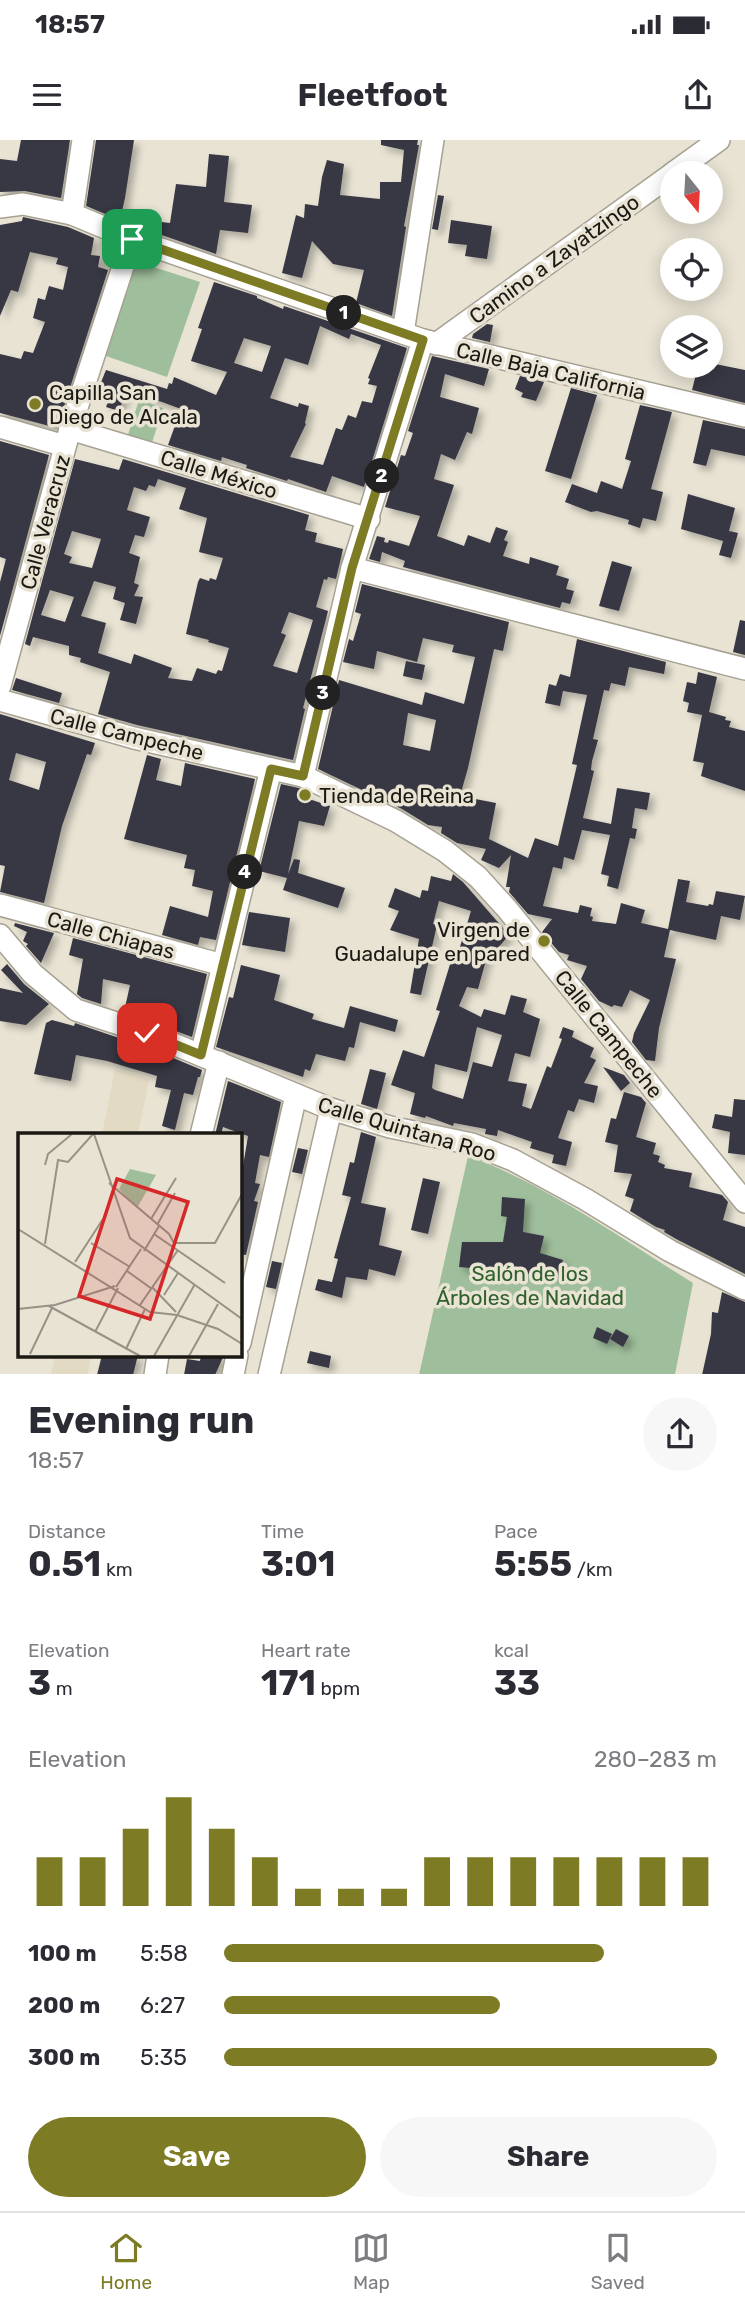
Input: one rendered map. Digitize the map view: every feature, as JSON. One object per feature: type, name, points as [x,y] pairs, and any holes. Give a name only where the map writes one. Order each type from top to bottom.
[{"type":"street","points":[[72,214],[83,140]]},
{"type":"street","points":[[303,776],[352,568],[369,519],[421,339],[433,140]]},
{"type":"street","name":"Camino a Zayatzingo","points":[[690,161],[719,140]]},
{"type":"street","name":"Camino a Zayatzingo","points":[[421,339],[660,182]]},
{"type":"street","name":"Calle Baja California","points":[[0,207],[23,204],[72,214],[132,239],[421,339],[745,416]]},
{"type":"street","name":"Calle Veracruz","points":[[0,686],[68,437],[132,239]]},
{"type":"street","name":"Calle México","points":[[0,426],[68,437],[369,519]]},
{"type":"street","points":[[352,568],[745,669]]},
{"type":"street","name":"Calle Campeche","points":[[0,700],[134,738],[303,776],[396,821],[445,851],[478,877],[590,1010],[745,1202]]},
{"type":"street","points":[[201,1133],[222,965],[271,769]]},
{"type":"street","name":"Calle Chiapas","points":[[0,905],[222,965]]},
{"type":"street","name":"Calle Quintana Roo","points":[[0,937],[33,974],[76,1010],[147,1033],[331,1109],[390,1127],[472,1144],[513,1160],[585,1199],[670,1251],[745,1289]]},
{"type":"street","points":[[242,1334],[296,1095]]},
{"type":"street","points":[[270,1374],[331,1109]]},
{"type":"shaded area","points":[[115,1069],[149,1079],[138,1133],[102,1133]]},
{"type":"shaded area","points":[[55,1357],[91,1357],[88,1374],[51,1374]]},
{"type":"green space","points":[[132,260],[200,282],[167,377],[100,354]]},
{"type":"green space","points":[[139,400],[163,408],[150,449],[126,441]]},
{"type":"green space","name":"Salón de los Árboles de Navidad","points":[[468,1156],[526,1181],[555,1197],[693,1283],[675,1374],[419,1374]]},
{"type":"building","points":[[21,140],[70,140],[61,198],[25,191],[0,192],[0,159],[17,161]]},
{"type":"building","points":[[96,140],[134,140],[120,220],[86,206]]},
{"type":"building","points":[[381,140],[418,140],[419,145],[404,226],[406,227],[392,316],[356,303],[364,270],[333,264],[312,241],[302,278],[282,273],[296,215],[304,218],[305,204],[318,206],[327,160],[344,164],[340,195],[380,199],[380,182],[401,182],[404,150],[381,145]]},
{"type":"building","points":[[209,154],[229,156],[224,202],[252,205],[248,233],[220,230],[216,254],[139,227],[140,222],[153,225],[153,221],[170,223],[176,184],[206,187]]},
{"type":"building","points":[[438,195],[444,196],[438,230],[432,229]]},
{"type":"building","points":[[23,217],[68,227],[94,238],[91,255],[100,256],[98,267],[108,270],[57,428],[0,413],[0,354],[21,359],[24,351],[33,353],[45,322],[33,318],[38,298],[45,300],[49,286],[63,290],[68,267],[56,264],[58,258],[30,252],[18,292],[11,290],[0,316],[0,225],[22,221]]},
{"type":"building","points":[[451,220],[492,226],[487,259],[465,256],[467,245],[448,243]]},
{"type":"building","points":[[214,282],[257,296],[283,309],[284,306],[407,348],[364,487],[332,476],[326,492],[246,468],[247,465],[222,457],[221,461],[168,445],[181,409],[162,402],[126,391],[119,411],[106,407],[110,397],[97,392],[106,370],[167,389],[174,377],[216,395],[227,372],[191,361],[202,329],[198,328]],"holes":[[[320,326],[349,339],[351,334],[381,345],[368,378],[368,384],[377,386],[372,403],[362,401],[356,418],[348,415],[342,430],[336,428],[323,465],[290,457],[306,424],[309,406],[299,403],[298,407],[270,398],[285,358],[308,365]],[[244,338],[271,346],[262,372],[234,363]]]},
{"type":"building","points":[[487,324],[493,325],[490,342],[472,338],[473,334]]},
{"type":"building","points":[[432,356],[489,369],[484,386],[445,374],[440,397],[479,408],[472,434],[467,432],[455,460],[441,454],[434,479],[454,485],[437,536],[464,546],[468,535],[490,543],[496,527],[508,531],[504,540],[508,542],[503,556],[529,564],[530,557],[559,566],[556,575],[569,579],[566,589],[574,591],[570,604],[562,602],[560,608],[403,567],[405,561],[382,552],[380,562],[369,559],[377,536],[385,538],[384,542],[388,543],[389,540],[409,546],[420,516],[385,507],[401,455],[405,456],[413,433],[408,431]]},
{"type":"building","points":[[723,366],[745,370],[745,403],[692,390],[695,378],[723,378]]},
{"type":"building","points":[[520,376],[544,382],[536,401],[521,397],[523,393],[515,389]]},
{"type":"building","points":[[571,388],[597,395],[571,479],[545,471]]},
{"type":"building","points":[[640,405],[672,412],[651,489],[663,492],[656,521],[643,518],[640,528],[628,524],[629,520],[597,511],[591,512],[565,502],[572,484],[597,493],[601,481],[622,489],[631,461],[625,459]]},
{"type":"building","points":[[703,420],[745,429],[745,456],[711,449],[706,466],[693,463]]},
{"type":"building","points":[[0,441],[49,455],[0,636],[0,582],[6,559],[0,557]]},
{"type":"building","points":[[75,459],[119,470],[123,459],[309,515],[305,530],[317,533],[315,542],[343,549],[336,579],[324,579],[316,607],[328,611],[303,708],[305,709],[293,760],[98,714],[110,672],[80,662],[81,658],[69,655],[69,646],[33,637],[30,646],[25,644]],"holes":[[[158,479],[186,488],[179,509],[207,518],[199,552],[223,558],[216,580],[200,578],[198,582],[186,634],[229,648],[222,671],[218,670],[216,674],[197,668],[192,681],[168,678],[172,668],[134,654],[131,664],[98,653],[106,623],[81,616],[94,581],[116,587],[113,599],[125,603],[120,620],[136,624],[143,597],[134,596],[139,585],[134,583],[140,557],[129,553],[135,535],[144,537],[150,517],[127,510],[134,487],[146,491],[149,485],[155,487]],[[72,531],[101,539],[92,568],[69,563],[72,557],[64,554]],[[50,590],[74,597],[65,622],[41,615]],[[289,612],[313,620],[297,673],[273,666],[286,635],[281,633]]]},
{"type":"building","points":[[688,494],[735,508],[729,531],[738,533],[731,558],[719,555],[723,541],[681,529]]},
{"type":"building","points":[[612,561],[632,567],[619,611],[599,606]]},
{"type":"building","points":[[362,584],[509,622],[503,651],[494,649],[460,796],[496,803],[489,839],[528,858],[535,838],[558,846],[577,765],[572,764],[587,695],[563,691],[560,706],[545,703],[549,684],[556,686],[560,674],[570,677],[577,639],[666,662],[664,674],[629,667],[625,686],[611,683],[609,691],[604,690],[593,739],[598,740],[583,818],[611,824],[617,788],[650,793],[647,810],[635,808],[632,828],[637,829],[635,839],[630,838],[618,889],[607,886],[609,876],[601,874],[610,835],[582,830],[574,860],[564,857],[562,869],[553,867],[543,906],[578,913],[580,905],[592,908],[592,921],[616,924],[621,903],[645,910],[641,923],[668,929],[678,879],[690,881],[686,902],[713,905],[716,891],[745,896],[740,920],[721,916],[716,940],[670,930],[664,957],[676,959],[659,1028],[655,1061],[646,1060],[632,1042],[650,1000],[630,990],[622,1007],[612,1007],[599,1001],[581,979],[587,966],[567,960],[569,955],[559,952],[542,932],[552,919],[528,914],[509,892],[510,887],[506,887],[511,855],[499,868],[481,860],[486,849],[457,843],[441,833],[442,827],[428,825],[402,809],[318,769],[339,680],[422,705],[425,692],[464,704],[475,657],[452,652],[454,645],[423,638],[417,662],[377,651],[374,669],[343,662],[349,639],[353,641],[361,614],[355,612]],"holes":[[[408,713],[436,720],[430,751],[403,745]]]},
{"type":"building","points":[[740,620],[745,621],[745,655],[733,652]]},
{"type":"building","points":[[406,661],[425,665],[422,680],[403,676]]},
{"type":"building","points":[[698,672],[717,677],[709,712],[726,717],[725,720],[731,721],[729,727],[745,731],[745,791],[701,776],[704,763],[693,761],[702,715],[687,712],[689,703],[683,701],[687,682],[696,684]]},
{"type":"building","points":[[16,678],[62,693],[59,703],[12,690]]},
{"type":"building","points":[[0,714],[95,743],[91,755],[87,754],[62,826],[44,903],[0,892],[5,866],[0,865]],"holes":[[[16,753],[46,762],[39,790],[9,780]]]},
{"type":"building","points":[[147,755],[161,759],[156,780],[181,786],[185,763],[255,779],[216,940],[200,937],[198,945],[162,935],[170,906],[208,917],[213,891],[192,886],[195,870],[184,868],[187,855],[124,839]]},
{"type":"building","points":[[281,784],[299,788],[305,791],[303,797],[330,806],[324,826],[299,821],[288,874],[294,859],[300,860],[298,873],[345,888],[338,908],[283,890],[287,878],[259,871]]},
{"type":"building","points":[[453,874],[463,882],[509,935],[497,949],[490,946],[478,989],[467,987],[459,1006],[481,1017],[484,1009],[505,1015],[511,995],[527,999],[523,1012],[540,1019],[530,1057],[515,1053],[508,1081],[527,1084],[522,1106],[531,1109],[547,1066],[551,1068],[562,1039],[559,1038],[563,1027],[574,1031],[572,1037],[594,1048],[590,1057],[596,1060],[584,1083],[598,1086],[594,1103],[579,1099],[574,1112],[568,1110],[558,1138],[572,1142],[566,1166],[552,1163],[554,1155],[530,1148],[532,1142],[498,1130],[497,1136],[485,1134],[486,1129],[454,1123],[453,1126],[426,1116],[425,1118],[410,1114],[415,1093],[391,1085],[403,1050],[424,1057],[440,1011],[436,1010],[455,948],[459,950],[471,911],[439,901],[433,924],[437,925],[421,995],[410,993],[419,939],[390,930],[399,911],[388,907],[395,888],[420,898],[422,890],[428,891],[431,876],[451,881]],"holes":[[[477,1027],[502,1035],[492,1067],[473,1062],[463,1099],[432,1088],[435,1064],[467,1072]]]},
{"type":"building","points":[[249,912],[290,918],[285,952],[242,945]]},
{"type":"building","points":[[15,923],[54,933],[41,963],[23,941],[27,932],[14,926]]},
{"type":"building","points":[[73,938],[207,974],[192,1037],[124,1012],[130,985],[103,979],[101,1004],[77,994],[83,959],[69,955]]},
{"type":"building","points":[[7,964],[24,984],[49,1004],[26,1025],[0,1021],[0,988],[23,993],[1,970]]},
{"type":"building","points":[[241,965],[280,975],[274,1000],[314,1014],[312,1019],[344,1028],[350,1006],[398,1020],[395,1032],[360,1022],[354,1048],[349,1047],[345,1061],[316,1054],[310,1071],[305,1069],[303,1077],[216,1047],[229,997],[233,998]]},
{"type":"building","points":[[52,1020],[74,1026],[75,1023],[122,1039],[121,1046],[158,1056],[159,1052],[202,1070],[193,1095],[184,1093],[175,1130],[162,1126],[171,1090],[155,1087],[157,1076],[76,1055],[71,1081],[34,1074],[46,1023]]},
{"type":"building","points":[[603,1067],[624,1075],[630,1083],[621,1091]]},
{"type":"building","points":[[370,1069],[386,1073],[377,1109],[361,1104]]},
{"type":"building","points":[[228,1081],[281,1102],[269,1157],[260,1155],[255,1183],[260,1184],[254,1201],[258,1202],[246,1255],[242,1254],[242,1172],[248,1136],[223,1127],[222,1133],[215,1133]]},
{"type":"building","points":[[624,1092],[641,1097],[646,1103],[636,1137],[656,1143],[653,1154],[660,1156],[658,1162],[665,1165],[664,1168],[692,1173],[689,1187],[722,1195],[728,1202],[723,1220],[745,1227],[745,1274],[678,1240],[630,1211],[634,1199],[625,1196],[632,1174],[614,1172],[618,1145],[605,1142],[611,1118],[616,1119]]},
{"type":"building","points":[[734,1099],[745,1100],[745,1155],[728,1153],[730,1132],[712,1128],[715,1114],[732,1117]]},
{"type":"building","points":[[361,1132],[376,1137],[361,1203],[386,1208],[379,1245],[402,1251],[395,1276],[369,1269],[367,1280],[346,1277],[342,1298],[315,1290],[318,1279],[332,1282],[338,1259],[334,1258],[351,1197],[342,1195],[350,1162],[354,1163]]},
{"type":"building","points":[[298,1148],[308,1150],[302,1174],[292,1172]]},
{"type":"building","points":[[423,1178],[440,1182],[428,1234],[411,1230]]},
{"type":"building","points":[[502,1197],[525,1199],[523,1232],[544,1236],[540,1253],[563,1260],[558,1276],[536,1268],[534,1275],[513,1270],[512,1273],[459,1267],[462,1242],[503,1242],[507,1217],[501,1216]]},
{"type":"building","points":[[272,1261],[282,1263],[276,1289],[266,1287]]},
{"type":"building","points":[[722,1292],[745,1302],[745,1374],[702,1374],[711,1334],[712,1312],[718,1313]]},
{"type":"building","points":[[597,1327],[612,1334],[607,1344],[593,1338]]},
{"type":"building","points":[[616,1329],[629,1336],[623,1347],[610,1339]]},
{"type":"building","points":[[310,1351],[331,1356],[329,1368],[307,1363]]},
{"type":"building","points":[[102,1357],[138,1357],[133,1374],[97,1374]]},
{"type":"building","points":[[201,1357],[223,1357],[215,1374],[184,1374],[187,1359],[200,1361]]},
{"type":"place","name":"Capilla San Diego de Alcala","points":[[35,404]]},
{"type":"place","name":"Tienda de Reina","points":[[305,795]]},
{"type":"place","name":"Virgen de Guadalupe en pared","points":[[544,941]]},
{"type":"route","points":[[132,239],[423,340],[352,568],[303,776],[271,769],[201,1055],[147,1033]]}]
